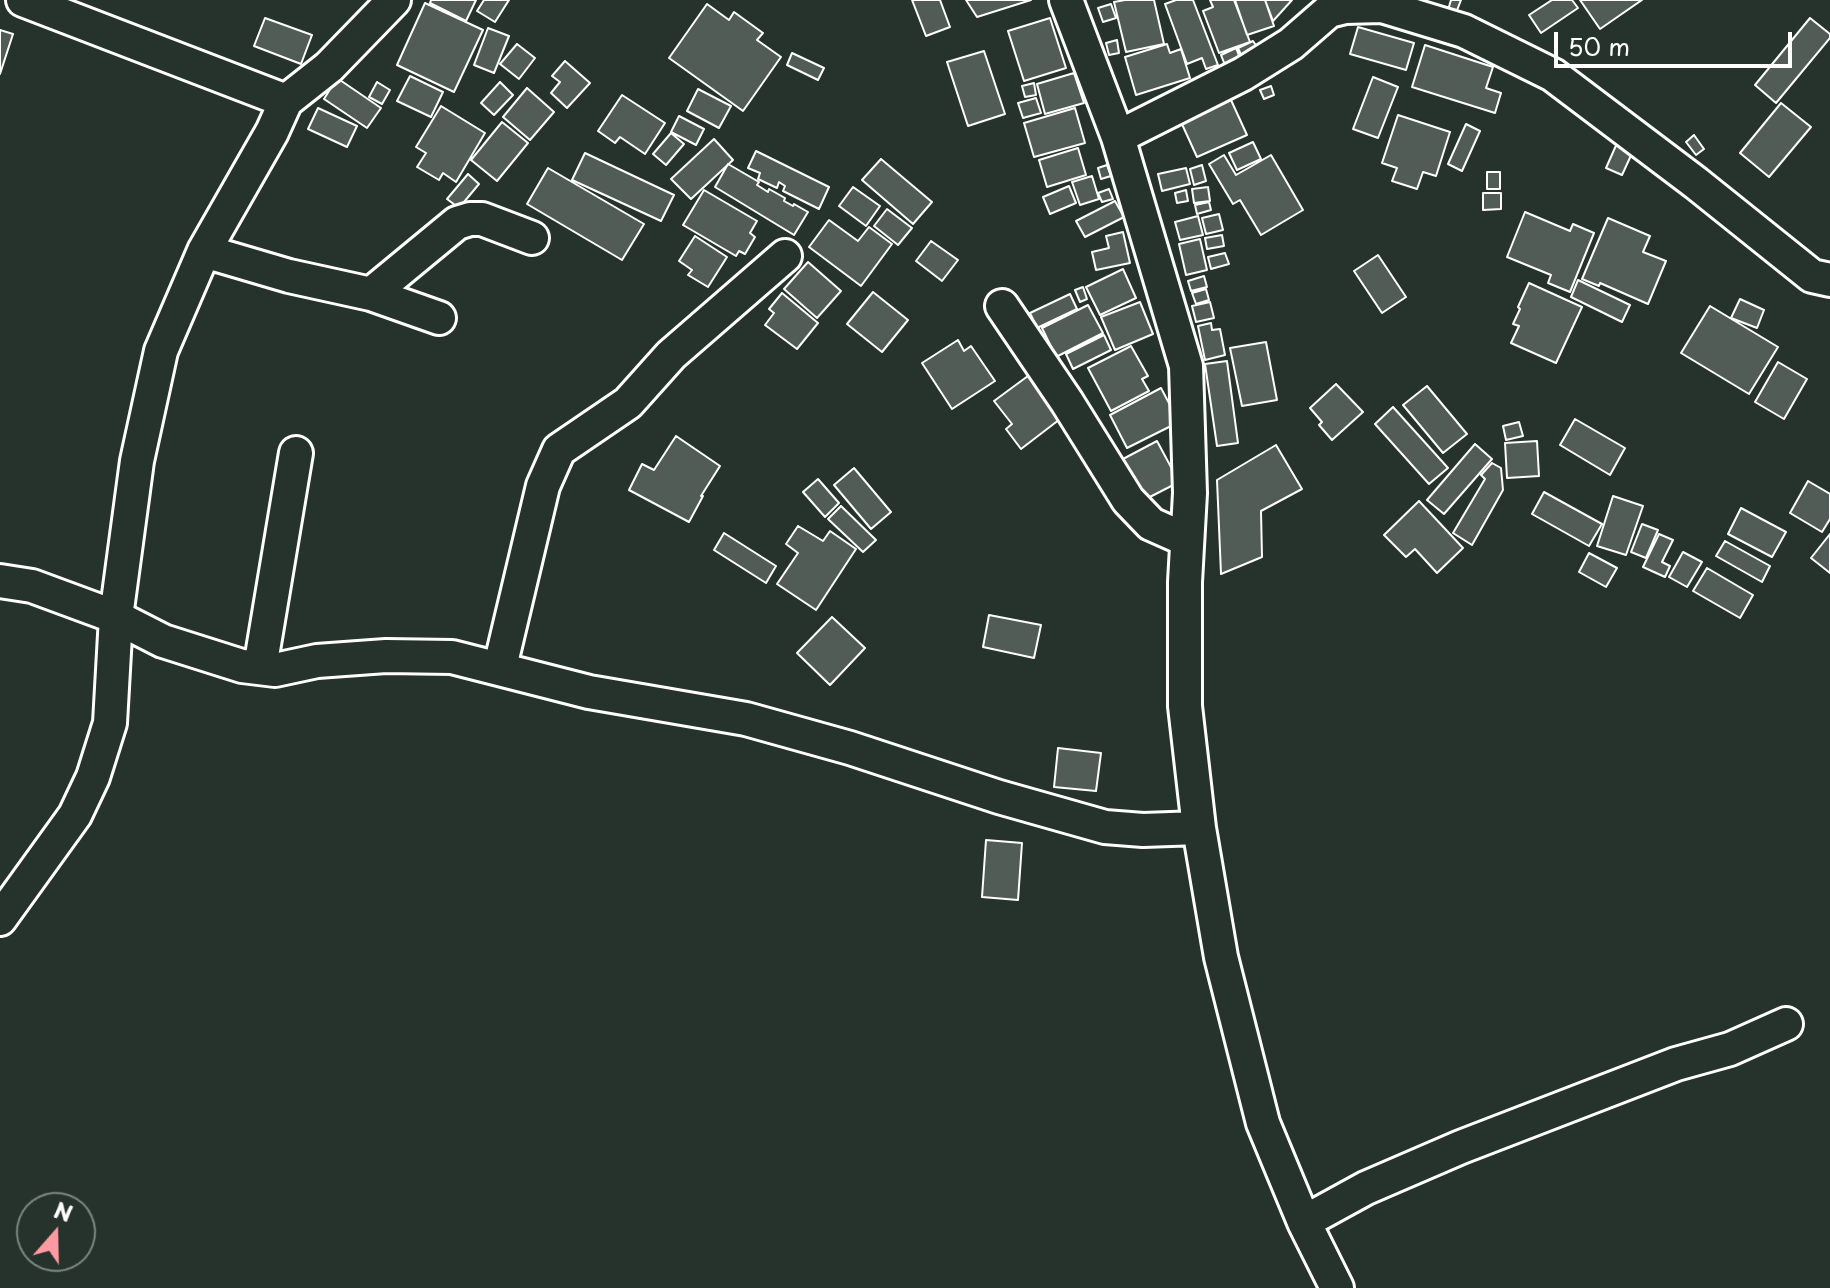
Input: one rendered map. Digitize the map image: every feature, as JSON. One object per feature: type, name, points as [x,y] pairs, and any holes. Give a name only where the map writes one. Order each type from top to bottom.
[{"type":"street","points":[[23,0],[286,101]]},
{"type":"street","points":[[0,919],[75,815],[93,777],[110,723],[116,617],[137,461],[161,351],[204,251],[272,132],[286,101],[329,67],[394,0]]},
{"type":"street","points":[[1066,0],[1118,137],[1186,366],[1190,480],[1185,706],[1199,828],[1221,957],[1259,1108],[1304,1222],[1337,1288]]},
{"type":"street","points":[[1118,137],[1243,74],[1291,44],[1330,6],[1382,6],[1464,31],[1553,75],[1812,276],[1830,280]]},
{"type":"street","points":[[371,294],[457,223],[482,219],[532,238]]},
{"type":"street","points":[[204,251],[289,276],[371,294],[439,318]]},
{"type":"street","points":[[500,667],[543,486],[559,450],[628,403],[671,355],[785,256]]},
{"type":"street","points":[[1002,306],[1128,500],[1151,524],[1187,540]]},
{"type":"street","points":[[260,668],[296,453]]},
{"type":"street","points":[[0,581],[32,586],[116,617],[189,651],[242,666],[275,670],[317,661],[386,656],[452,657],[589,692],[746,719],[1105,827],[1143,830],[1199,828]]},
{"type":"street","points":[[1304,1222],[1366,1188],[1461,1147],[1676,1064],[1730,1049],[1786,1024]]},
{"type":"building","points":[[431,0],[476,0],[466,21],[430,3]]},
{"type":"building","points":[[484,0],[509,0],[495,22],[477,11]]},
{"type":"building","points":[[912,0],[940,0],[950,27],[926,36]]},
{"type":"building","points":[[966,0],[1031,0],[977,17]]},
{"type":"building","points":[[1154,0],[1164,44],[1126,52],[1114,2]]},
{"type":"building","points":[[1176,0],[1193,0],[1218,65],[1206,69],[1202,58],[1187,64],[1165,4]]},
{"type":"building","points":[[1210,0],[1234,0],[1250,42],[1219,53],[1203,11],[1213,7]]},
{"type":"building","points":[[1235,0],[1265,0],[1274,26],[1247,35]]},
{"type":"building","points":[[1265,0],[1292,0],[1273,21]]},
{"type":"building","points":[[1451,0],[1461,0],[1456,13],[1448,10]]},
{"type":"building","points":[[1552,0],[1572,0],[1578,8],[1541,33],[1529,15]]},
{"type":"building","points":[[1580,0],[1642,0],[1600,29]]},
{"type":"building","points":[[425,3],[483,30],[454,92],[397,65]]},
{"type":"building","points":[[707,4],[729,20],[734,12],[763,33],[757,40],[781,57],[743,111],[669,58]]},
{"type":"building","points":[[1111,4],[1116,18],[1103,22],[1098,8]]},
{"type":"building","points":[[265,18],[312,35],[301,64],[254,46]]},
{"type":"building","points":[[1050,18],[1066,68],[1024,81],[1008,31]]},
{"type":"building","points":[[1810,18],[1830,34],[1830,38],[1776,103],[1755,85]]},
{"type":"building","points":[[1358,27],[1414,43],[1406,70],[1350,54]]},
{"type":"building","points":[[488,28],[509,36],[494,73],[474,65]]},
{"type":"building","points":[[0,30],[13,34],[0,74]]},
{"type":"building","points":[[1117,40],[1119,53],[1109,55],[1106,43]]},
{"type":"building","points":[[1253,41],[1257,47],[1241,55],[1238,48]]},
{"type":"building","points":[[517,44],[535,58],[519,79],[500,64]]},
{"type":"building","points":[[1167,44],[1170,53],[1181,49],[1190,78],[1136,95],[1125,57]]},
{"type":"building","points":[[1425,45],[1493,67],[1486,88],[1501,93],[1495,113],[1412,87]]},
{"type":"building","points":[[1236,48],[1240,58],[1225,65],[1221,55]]},
{"type":"building","points":[[984,51],[1005,114],[968,126],[947,62]]},
{"type":"building","points":[[792,53],[824,68],[818,80],[787,65]]},
{"type":"building","points":[[565,61],[590,83],[567,108],[551,93],[560,82],[552,76]]},
{"type":"building","points":[[1074,73],[1084,103],[1045,114],[1037,84]]},
{"type":"building","points":[[410,76],[443,92],[431,117],[397,101]]},
{"type":"building","points":[[1373,77],[1398,87],[1378,138],[1353,129]]},
{"type":"building","points":[[337,78],[381,108],[367,128],[324,99]]},
{"type":"building","points":[[377,82],[390,90],[382,104],[369,97]]},
{"type":"building","points":[[500,82],[513,95],[494,115],[481,103]]},
{"type":"building","points":[[1034,83],[1036,95],[1025,97],[1022,86]]},
{"type":"building","points":[[1271,86],[1274,95],[1264,99],[1260,90]]},
{"type":"building","points":[[527,88],[554,112],[530,140],[503,117]]},
{"type":"building","points":[[698,89],[731,106],[719,128],[687,111]]},
{"type":"building","points":[[622,95],[665,123],[645,154],[620,137],[615,143],[598,131]]},
{"type":"building","points":[[1036,98],[1041,113],[1023,118],[1018,103]]},
{"type":"building","points":[[1231,100],[1247,135],[1197,157],[1181,122]]},
{"type":"building","points":[[1781,103],[1811,127],[1769,177],[1740,153]]},
{"type":"building","points":[[441,106],[485,133],[456,182],[443,173],[439,180],[417,167],[426,153],[416,147]]},
{"type":"building","points":[[318,108],[357,126],[347,147],[308,129]]},
{"type":"building","points":[[1075,108],[1085,143],[1034,157],[1024,123]]},
{"type":"building","points":[[1398,115],[1450,132],[1436,176],[1423,172],[1417,189],[1392,181],[1397,168],[1382,163]]},
{"type":"building","points":[[679,116],[704,129],[696,145],[671,132]]},
{"type":"building","points":[[502,122],[528,143],[497,181],[471,160]]},
{"type":"building","points":[[1466,124],[1480,131],[1462,171],[1448,164]]},
{"type":"building","points":[[671,133],[684,144],[666,165],[653,154]]},
{"type":"building","points":[[1694,135],[1704,149],[1696,155],[1686,142]]},
{"type":"building","points":[[714,139],[733,160],[691,199],[671,179]]},
{"type":"building","points":[[1618,141],[1634,149],[1622,175],[1606,168]]},
{"type":"building","points":[[1253,142],[1261,159],[1237,170],[1229,153]]},
{"type":"building","points":[[1078,148],[1086,175],[1047,187],[1039,160]]},
{"type":"building","points":[[756,151],[829,187],[819,209],[783,191],[785,186],[779,182],[777,188],[758,179],[760,173],[748,168]]},
{"type":"building","points":[[585,153],[674,195],[661,221],[572,180]]},
{"type":"building","points":[[1224,155],[1236,175],[1271,155],[1303,210],[1261,235],[1240,200],[1233,204],[1209,164]]},
{"type":"building","points":[[881,159],[932,202],[913,224],[862,180]]},
{"type":"building","points":[[728,164],[759,182],[757,185],[768,192],[769,189],[785,198],[784,201],[808,212],[794,235],[715,187]]},
{"type":"building","points":[[1107,165],[1111,176],[1101,179],[1098,168]]},
{"type":"building","points":[[1202,165],[1206,181],[1194,185],[1190,169]]},
{"type":"building","points":[[548,168],[644,224],[622,260],[527,204]]},
{"type":"building","points":[[1186,168],[1190,184],[1162,191],[1158,174]]},
{"type":"building","points":[[1487,172],[1500,172],[1500,189],[1487,189]]},
{"type":"building","points":[[468,174],[479,184],[459,208],[447,199]]},
{"type":"building","points":[[1092,176],[1099,199],[1080,205],[1072,182]]},
{"type":"building","points":[[1069,186],[1076,203],[1050,214],[1043,197]]},
{"type":"building","points":[[853,187],[880,206],[866,226],[839,206]]},
{"type":"building","points":[[1208,187],[1210,201],[1194,203],[1192,189]]},
{"type":"building","points":[[1109,189],[1113,199],[1102,202],[1098,193]]},
{"type":"building","points":[[704,190],[757,221],[750,233],[755,237],[745,254],[739,251],[736,256],[683,225]]},
{"type":"building","points":[[1186,190],[1188,201],[1177,203],[1175,193]]},
{"type":"building","points":[[1483,193],[1501,193],[1501,209],[1483,210]]},
{"type":"building","points":[[1115,201],[1124,217],[1085,237],[1076,221]]},
{"type":"building","points":[[1209,202],[1211,210],[1197,214],[1195,205]]},
{"type":"building","points":[[887,209],[912,228],[898,245],[874,226]]},
{"type":"building","points":[[1525,212],[1570,231],[1573,224],[1594,233],[1570,292],[1548,283],[1551,275],[1507,257]]},
{"type":"building","points":[[1219,214],[1223,230],[1206,234],[1202,218]]},
{"type":"building","points":[[1198,216],[1203,235],[1180,240],[1175,222]]},
{"type":"building","points":[[1608,218],[1650,236],[1643,252],[1666,261],[1648,304],[1600,283],[1599,286],[1582,279]]},
{"type":"building","points":[[829,220],[858,241],[869,227],[892,244],[861,286],[809,247]]},
{"type":"building","points":[[1123,232],[1130,263],[1096,270],[1092,252],[1109,248],[1106,236]]},
{"type":"building","points":[[1222,235],[1224,246],[1207,249],[1205,238]]},
{"type":"building","points":[[695,236],[727,257],[708,287],[688,275],[692,270],[679,261]]},
{"type":"building","points":[[1200,239],[1207,270],[1186,275],[1179,244]]},
{"type":"building","points":[[931,241],[958,260],[942,281],[916,261]]},
{"type":"building","points":[[1225,253],[1229,264],[1211,269],[1208,257]]},
{"type":"building","points":[[1378,255],[1406,297],[1382,313],[1354,271]]},
{"type":"building","points":[[808,262],[841,291],[817,318],[784,289]]},
{"type":"building","points":[[1123,269],[1136,298],[1100,315],[1086,287]]},
{"type":"building","points":[[1204,276],[1207,287],[1191,291],[1188,281]]},
{"type":"building","points":[[1578,280],[1630,305],[1622,322],[1571,297]]},
{"type":"building","points":[[1529,283],[1582,307],[1556,363],[1511,343],[1519,326],[1513,324],[1520,309],[1518,307]]},
{"type":"building","points":[[1083,287],[1087,299],[1080,302],[1075,290]]},
{"type":"building","points":[[1206,289],[1209,300],[1196,304],[1192,293]]},
{"type":"building","points":[[873,292],[908,320],[882,352],[847,324]]},
{"type":"building","points":[[782,293],[818,323],[797,349],[765,325],[774,313],[769,309]]},
{"type":"building","points":[[1070,294],[1077,309],[1037,328],[1030,313]]},
{"type":"building","points":[[1740,299],[1764,310],[1757,328],[1731,318]]},
{"type":"building","points":[[1140,302],[1153,334],[1115,350],[1101,317]]},
{"type":"building","points":[[1210,302],[1214,318],[1196,322],[1192,306]]},
{"type":"building","points":[[1088,305],[1103,333],[1056,357],[1042,328]]},
{"type":"building","points":[[1710,306],[1778,347],[1749,394],[1681,353]]},
{"type":"building","points":[[1211,323],[1212,330],[1220,329],[1225,355],[1205,360],[1198,326]]},
{"type":"building","points":[[1104,335],[1111,350],[1073,369],[1066,354]]},
{"type":"building","points":[[958,340],[964,351],[971,346],[995,381],[952,409],[922,363]]},
{"type":"building","points":[[1266,342],[1277,400],[1242,406],[1230,348]]},
{"type":"building","points":[[1131,346],[1148,376],[1142,379],[1149,391],[1111,411],[1088,368]]},
{"type":"building","points":[[1227,361],[1238,443],[1217,446],[1205,364]]},
{"type":"building","points":[[1778,362],[1807,379],[1784,419],[1755,402]]},
{"type":"building","points":[[1032,373],[1064,416],[1021,449],[1006,429],[1012,424],[994,401]]},
{"type":"building","points":[[1336,384],[1363,412],[1332,440],[1310,408]]},
{"type":"building","points":[[1427,386],[1467,434],[1443,453],[1403,405]]},
{"type":"building","points":[[1161,388],[1179,422],[1127,448],[1110,415]]},
{"type":"building","points":[[1393,407],[1448,468],[1429,484],[1375,424]]},
{"type":"building","points":[[1575,419],[1625,448],[1610,475],[1560,445]]},
{"type":"building","points":[[1519,422],[1523,436],[1506,440],[1503,426]]},
{"type":"building","points":[[676,436],[720,466],[689,522],[629,490],[642,464],[654,470]]},
{"type":"building","points":[[1157,441],[1179,482],[1144,500],[1123,459]]},
{"type":"building","points":[[1537,441],[1539,476],[1507,478],[1505,443]]},
{"type":"building","points":[[1475,444],[1492,459],[1444,514],[1427,500]]},
{"type":"building","points":[[1276,445],[1302,489],[1261,511],[1262,557],[1221,574],[1217,480]]},
{"type":"building","points":[[1492,463],[1501,468],[1503,490],[1472,545],[1453,533],[1485,479],[1481,475]]},
{"type":"building","points":[[854,468],[891,512],[871,529],[834,485]]},
{"type":"building","points":[[818,479],[839,503],[825,517],[803,492]]},
{"type":"building","points":[[1808,481],[1830,494],[1830,519],[1822,532],[1790,513]]},
{"type":"building","points":[[1544,492],[1602,524],[1589,546],[1532,514]]},
{"type":"building","points":[[1613,496],[1643,506],[1626,555],[1597,546]]},
{"type":"building","points":[[1419,501],[1463,548],[1437,573],[1415,549],[1406,557],[1384,535]]},
{"type":"building","points":[[841,506],[876,540],[863,552],[828,519]]},
{"type":"building","points":[[1741,508],[1786,532],[1772,557],[1728,534]]},
{"type":"building","points":[[1642,524],[1658,530],[1646,558],[1631,552]]},
{"type":"building","points":[[798,526],[823,541],[830,531],[856,549],[816,610],[777,584],[798,553],[786,544]]},
{"type":"building","points":[[724,533],[776,566],[766,583],[714,550]]},
{"type":"building","points":[[1659,534],[1673,540],[1662,562],[1670,566],[1665,577],[1643,567]]},
{"type":"building","points":[[1830,534],[1830,573],[1811,558]]},
{"type":"building","points":[[1725,541],[1770,566],[1762,582],[1716,556]]},
{"type":"building","points":[[1683,552],[1702,562],[1687,587],[1669,577]]},
{"type":"building","points":[[1589,553],[1617,568],[1606,587],[1579,572]]},
{"type":"building","points":[[1707,568],[1753,595],[1740,618],[1693,591]]},
{"type":"building","points":[[989,615],[1041,625],[1034,658],[983,647]]},
{"type":"building","points":[[832,617],[865,648],[830,685],[797,653]]},
{"type":"building","points":[[1058,748],[1101,753],[1096,791],[1054,787]]},
{"type":"building","points":[[986,840],[1022,843],[1018,900],[982,897]]}]
